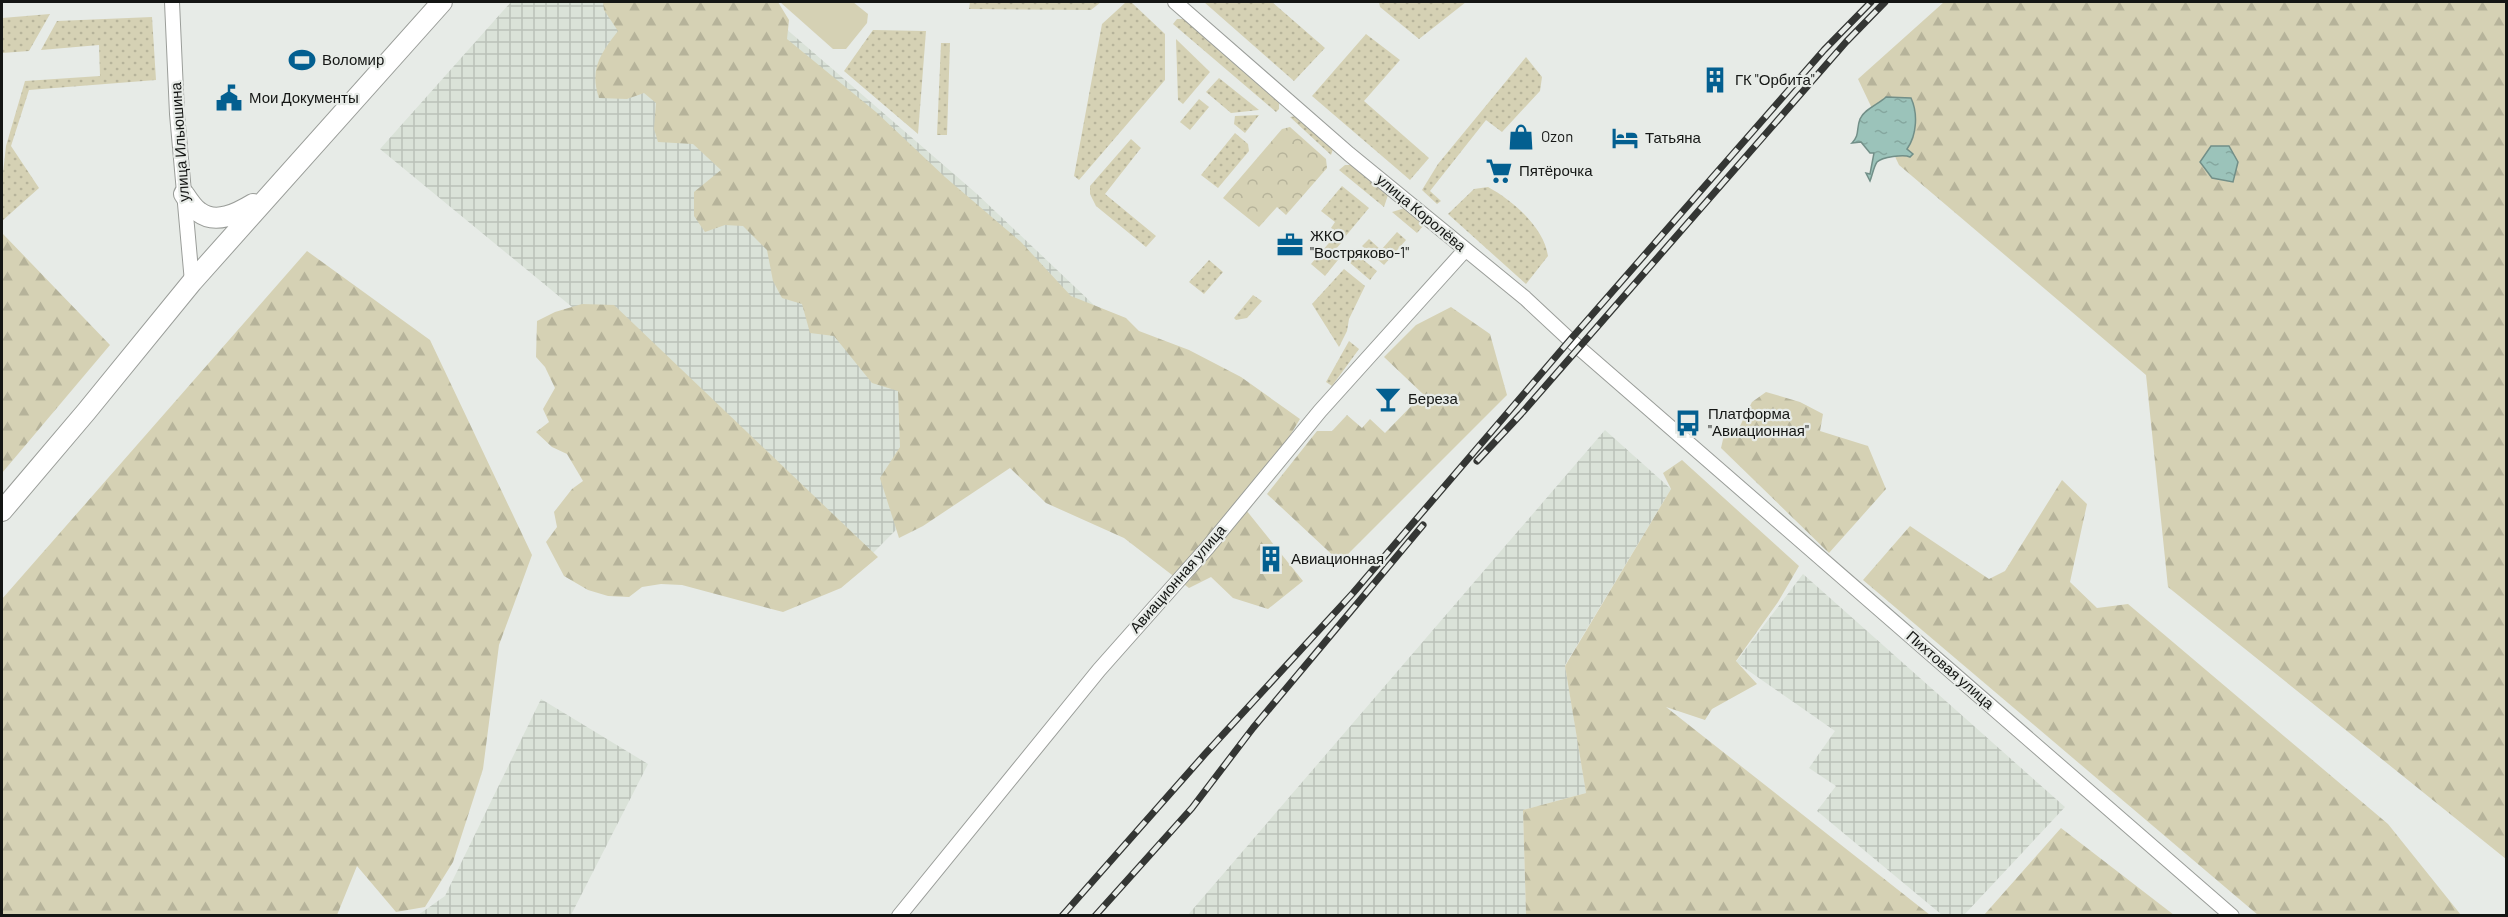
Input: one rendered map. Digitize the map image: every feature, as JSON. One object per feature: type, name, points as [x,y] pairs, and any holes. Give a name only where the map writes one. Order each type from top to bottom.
[{"type":"main road","points":[[2,511],[268,194],[410,40],[442,2]]},
{"type":"main road","points":[[184,194],[200,213],[222,217],[233,216],[268,194]]},
{"type":"street","name":"улица Ильюшина","points":[[172,2],[192,282]]},
{"type":"street","name":"улица Королёва","points":[[1175,2],[1348,153],[1525,298],[1668,424]]},
{"type":"street","name":"Авиационная улица","points":[[899,915],[1099,670],[1208,547],[1326,404],[1465,250]]},
{"type":"street","name":"Пихтовая улица","points":[[1668,424],[2232,915]]},
{"type":"shaded area","points":[[511,2],[755,2],[977,194],[1095,306],[1080,345],[872,554],[380,149]]},
{"type":"shaded area","points":[[1605,430],[1671,489],[1565,665],[1586,793],[1523,810],[1526,915],[1187,916]]},
{"type":"shaded area","points":[[1803,574],[2065,807],[1964,915],[1942,915],[1817,811],[1836,786],[1809,768],[1835,731],[1736,662]]},
{"type":"shaded area","points":[[541,699],[648,764],[571,915],[418,915],[445,896]]},
{"type":"green space","points":[[603,2],[778,2],[789,20],[787,39],[876,112],[945,177],[1021,242],[1071,296],[1126,318],[1139,331],[1189,350],[1241,377],[1300,419],[1286,442],[1238,500],[1303,581],[1268,609],[1233,598],[1211,577],[1189,588],[1124,538],[1046,503],[1010,468],[923,526],[899,538],[880,478],[900,447],[898,391],[872,383],[834,336],[810,333],[802,304],[782,298],[773,281],[767,250],[743,226],[725,225],[705,232],[694,216],[694,192],[721,170],[693,144],[658,142],[654,129],[656,103],[644,93],[627,99],[599,98],[595,78],[598,62],[618,31],[604,10]]},
{"type":"green space","points":[[780,2],[853,2],[868,14],[867,23],[846,49],[833,49]]},
{"type":"green space","points":[[970,2],[1101,2],[1091,10],[969,9]]},
{"type":"green space","points":[[1126,2],[1131,2],[1165,34],[1165,80],[1079,180],[1074,176],[1102,24]]},
{"type":"green space","points":[[1204,2],[1272,2],[1325,48],[1294,81]]},
{"type":"green space","points":[[1379,2],[1466,2],[1419,39],[1380,7]]},
{"type":"green space","points":[[1944,2],[2506,2],[2506,859],[2168,587],[2146,375],[1899,165],[1858,79]]},
{"type":"green space","points":[[50,14],[29,51],[2,53],[2,18]]},
{"type":"green space","points":[[152,17],[156,80],[29,90],[11,146],[39,188],[2,221],[2,182],[6,146],[25,81],[100,76],[99,45],[41,50],[57,21]]},
{"type":"green space","points":[[1177,19],[1184,19],[1279,101],[1279,109],[1276,112],[1173,24]]},
{"type":"green space","points":[[873,30],[926,31],[918,134],[844,71]]},
{"type":"green space","points":[[1366,34],[1400,60],[1364,101],[1429,158],[1410,180],[1312,96]]},
{"type":"green space","points":[[1176,39],[1210,72],[1183,104],[1178,100]]},
{"type":"green space","points":[[941,43],[950,43],[947,135],[937,135]]},
{"type":"green space","points":[[1526,57],[1542,77],[1540,91],[1502,132],[1486,120],[1430,191],[1441,201],[1437,204],[1422,190],[1438,164]]},
{"type":"green space","points":[[1219,78],[1259,110],[1231,113],[1206,92]]},
{"type":"green space","points":[[1199,99],[1209,107],[1190,130],[1180,122]]},
{"type":"green space","points":[[1259,115],[1245,133],[1234,124],[1235,116]]},
{"type":"green space","points":[[1297,116],[1333,149],[1331,155],[1290,117]]},
{"type":"green space","points":[[1290,127],[1326,159],[1327,168],[1286,215],[1277,207],[1259,227],[1223,198],[1282,129]]},
{"type":"green space","points":[[1235,133],[1248,144],[1249,151],[1218,188],[1201,175]]},
{"type":"green space","points":[[1131,139],[1141,148],[1105,194],[1156,236],[1146,247],[1096,206],[1090,194],[1090,186]]},
{"type":"green space","points":[[1345,165],[1353,165],[1388,195],[1384,207],[1339,170]]},
{"type":"green space","points":[[1342,186],[1369,208],[1344,238],[1331,228],[1335,222],[1321,211]]},
{"type":"green space","points":[[1488,187],[1507,199],[1526,216],[1545,245],[1548,256],[1526,284],[1448,214],[1474,189]]},
{"type":"green space","points":[[1405,208],[1424,225],[1417,233],[1392,212]]},
{"type":"green space","points":[[1397,232],[1406,240],[1384,265],[1362,246],[1369,239],[1381,250]]},
{"type":"green space","points":[[3,234],[110,345],[2,473],[2,236]]},
{"type":"green space","points":[[1334,237],[1341,243],[1335,250],[1342,255],[1325,276],[1311,264]]},
{"type":"green space","points":[[307,251],[430,340],[532,555],[499,645],[483,769],[453,862],[425,907],[396,912],[357,866],[337,915],[2,915],[2,599]]},
{"type":"green space","points":[[1356,254],[1377,271],[1370,280],[1349,262]]},
{"type":"green space","points":[[1209,260],[1223,272],[1204,294],[1189,282]]},
{"type":"green space","points":[[1344,269],[1365,286],[1339,347],[1312,304]]},
{"type":"green space","points":[[1253,295],[1262,301],[1247,318],[1236,320],[1234,318]]},
{"type":"green space","points":[[582,304],[614,305],[878,557],[841,588],[783,612],[682,585],[661,584],[642,587],[629,597],[608,596],[588,590],[564,576],[546,542],[557,527],[554,512],[572,489],[583,481],[567,454],[552,447],[536,432],[549,422],[543,409],[555,388],[545,367],[536,357],[537,321],[555,312]]},
{"type":"green space","points":[[1451,307],[1490,334],[1507,395],[1340,562],[1267,494],[1317,431],[1332,431],[1347,415],[1362,428],[1370,419],[1385,433],[1423,394],[1384,357],[1416,325]]},
{"type":"green space","points":[[1349,341],[1359,349],[1332,386],[1326,382]]},
{"type":"green space","points":[[1766,392],[1800,402],[1823,414],[1820,431],[1868,446],[1886,489],[1829,553],[1721,448],[1724,435],[1739,428],[1752,402]]},
{"type":"green space","points":[[1682,460],[1799,566],[1778,602],[1736,661],[1757,684],[1712,709],[1705,720],[1666,707],[1930,915],[1526,915],[1523,810],[1586,793],[1565,666],[1671,489],[1663,473]]},
{"type":"green space","points":[[2062,480],[2087,504],[2070,582],[2097,608],[2128,604],[2388,824],[2461,915],[2258,915],[1863,580],[1910,526],[1989,579],[2005,571]]},
{"type":"green space","points":[[2061,828],[2174,915],[1984,915]]},
{"type":"water","points":[[1886,97],[1911,98],[1915,110],[1915,124],[1913,137],[1907,149],[1913,154],[1910,157],[1888,157],[1880,160],[1876,164],[1870,181],[1866,173],[1870,174],[1874,153],[1870,153],[1861,142],[1852,143],[1862,115]]},
{"type":"water","points":[[2211,146],[2229,146],[2238,162],[2233,182],[2212,178],[2200,162]]},
{"type":"railway","points":[[1062,916],[1205,754],[1353,593],[1570,340],[1824,50],[1871,2]]},
{"type":"railway","points":[[1477,461],[1521,414],[1846,42],[1885,2]]},
{"type":"railway","points":[[1095,916],[1192,808],[1253,728],[1423,525]]},
{"type":"place","name":"Воломир","points":[[302,60]]},
{"type":"place","name":"ГК \"Орбита\"","points":[[1715,80]]},
{"type":"place","name":"Мои Документы","points":[[229,98]]},
{"type":"place","name":"Ozon","points":[[1521,137]]},
{"type":"place","name":"Татьяна","points":[[1625,138]]},
{"type":"place","name":"Пятёрочка","points":[[1499,171]]},
{"type":"place","name":"ЖКО \"Востряково-1\"","points":[[1290,245]]},
{"type":"place","name":"Береза","points":[[1388,399]]},
{"type":"place","name":"Платформа \"Авиационная\"","points":[[1688,423]]},
{"type":"place","name":"Авиационная","points":[[1271,559]]}]
